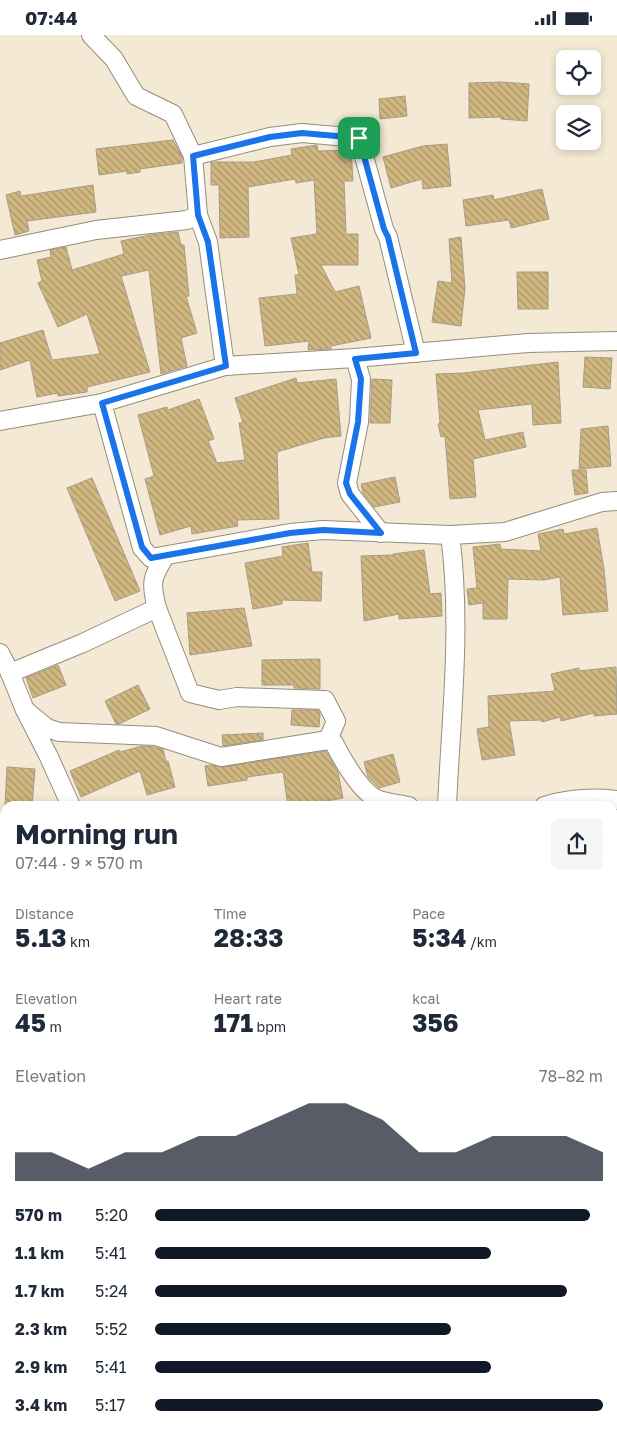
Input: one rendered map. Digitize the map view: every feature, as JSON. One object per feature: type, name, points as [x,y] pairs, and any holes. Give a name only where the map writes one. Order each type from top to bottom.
[{"type":"street","points":[[91,35],[114,59],[136,96],[173,114],[193,156],[198,215],[208,242],[226,366]]},
{"type":"street","points":[[193,156],[270,137],[302,133],[359,138],[384,229],[388,237],[416,353]]},
{"type":"street","points":[[0,250],[96,231],[187,220],[198,215]]},
{"type":"street","points":[[0,421],[102,403],[226,366],[355,359],[528,343],[617,341]]},
{"type":"street","points":[[355,359],[361,379],[358,422],[346,483],[350,494],[381,533]]},
{"type":"street","points":[[102,403],[142,547],[151,558],[290,533],[323,530],[450,535],[505,532],[602,502],[617,501]]},
{"type":"street","points":[[447,801],[456,610],[450,535]]},
{"type":"street","points":[[165,556],[153,576],[152,592],[190,693],[219,700],[237,697],[325,700],[336,721],[328,740]]},
{"type":"street","points":[[10,673],[83,643],[157,608]]},
{"type":"street","points":[[0,653],[69,801]]},
{"type":"street","points":[[25,710],[47,728],[60,732],[156,736],[221,757],[328,740],[334,743],[342,759],[368,793],[378,799],[387,801]]},
{"type":"street","points":[[565,801],[599,797],[617,799]]},
{"type":"building","points":[[501,82],[529,84],[527,121],[501,119],[501,117],[469,118],[469,83]]},
{"type":"building","points":[[405,96],[407,116],[380,119],[379,99]]},
{"type":"building","points":[[173,140],[182,157],[182,163],[140,169],[140,172],[127,174],[127,171],[99,175],[96,149]]},
{"type":"building","points":[[447,144],[451,186],[423,189],[422,179],[391,188],[383,157],[423,146]]},
{"type":"building","points":[[317,145],[318,151],[351,150],[353,181],[344,181],[346,234],[358,234],[358,265],[321,265],[335,292],[359,286],[371,338],[331,346],[331,349],[308,350],[309,341],[265,346],[259,298],[297,294],[295,275],[299,275],[291,238],[317,234],[314,180],[296,183],[295,179],[248,187],[249,237],[220,238],[219,185],[211,185],[211,162],[254,162],[292,155],[291,149]]},
{"type":"building","points":[[93,185],[96,212],[27,221],[29,231],[15,235],[6,195],[20,191],[21,196]]},
{"type":"building","points":[[542,189],[549,219],[511,228],[509,220],[466,226],[463,200],[493,195],[494,200]]},
{"type":"building","points":[[178,232],[181,245],[184,245],[189,296],[186,296],[197,333],[181,338],[187,366],[161,374],[149,270],[121,276],[150,372],[87,387],[87,392],[58,396],[58,393],[37,397],[30,360],[0,370],[0,343],[43,330],[52,360],[100,354],[87,314],[58,327],[38,283],[42,281],[37,260],[51,257],[50,250],[66,247],[72,270],[124,254],[121,241]]},
{"type":"building","points":[[461,237],[465,288],[461,326],[432,322],[438,281],[452,283],[449,239]]},
{"type":"building","points":[[517,272],[548,272],[548,309],[518,309]]},
{"type":"building","points":[[585,357],[612,358],[610,389],[583,387]]},
{"type":"building","points":[[558,362],[561,423],[533,425],[532,404],[478,410],[485,440],[523,432],[526,447],[473,459],[476,497],[450,499],[445,436],[441,437],[438,424],[440,423],[436,374],[464,373]]},
{"type":"building","points":[[296,378],[297,383],[336,379],[341,436],[324,438],[277,452],[279,519],[237,520],[238,526],[192,534],[191,526],[160,535],[145,479],[154,476],[138,415],[167,407],[168,410],[199,399],[214,439],[208,441],[217,463],[245,460],[239,423],[243,423],[235,398]]},
{"type":"building","points":[[372,379],[392,380],[390,423],[370,423]]},
{"type":"building","points":[[608,426],[611,466],[579,469],[581,429]]},
{"type":"building","points":[[572,470],[586,470],[588,493],[575,495]]},
{"type":"building","points":[[395,477],[400,502],[374,507],[363,493],[361,484]]},
{"type":"building","points":[[92,478],[140,591],[115,601],[67,488]]},
{"type":"building","points":[[597,528],[604,569],[608,611],[563,615],[560,577],[544,580],[508,579],[507,619],[483,619],[483,603],[469,605],[467,589],[477,588],[473,547],[500,544],[501,549],[541,551],[538,534],[563,529],[564,534]]},
{"type":"building","points":[[308,543],[312,572],[322,572],[321,601],[282,600],[282,604],[253,609],[245,563],[283,556],[282,547]]},
{"type":"building","points":[[424,550],[430,594],[441,593],[442,616],[399,619],[399,614],[364,621],[361,556],[393,555]]},
{"type":"building","points":[[244,608],[252,646],[190,655],[187,613]]},
{"type":"building","points":[[320,659],[320,689],[294,688],[294,685],[262,685],[262,660]]},
{"type":"building","points":[[58,665],[66,685],[33,698],[26,678]]},
{"type":"building","points":[[616,667],[617,714],[594,716],[594,713],[561,721],[560,717],[542,722],[541,720],[509,721],[515,755],[482,760],[477,729],[489,727],[488,696],[555,691],[551,674],[579,668],[579,671]]},
{"type":"building","points":[[138,685],[150,709],[116,724],[105,701]]},
{"type":"building","points":[[292,710],[318,710],[320,714],[319,727],[291,725]]},
{"type":"building","points":[[263,733],[263,740],[223,746],[222,735]]},
{"type":"building","points":[[142,746],[163,749],[175,787],[147,795],[140,771],[81,797],[70,771],[119,750],[120,752]]},
{"type":"building","points":[[326,751],[338,772],[343,798],[327,801],[287,801],[283,772],[247,777],[247,780],[208,786],[205,766],[223,767]]},
{"type":"building","points":[[393,754],[400,782],[379,788],[368,777],[364,762]]},
{"type":"building","points":[[7,767],[35,769],[32,801],[5,801]]},
{"type":"route","points":[[302,133],[359,138],[384,229],[388,237],[416,353],[355,359],[361,379],[358,422],[346,483],[350,494],[381,533],[323,530],[290,533],[151,558],[142,547],[102,403],[226,366],[208,242],[198,215],[193,156],[270,137],[302,133]]}]
